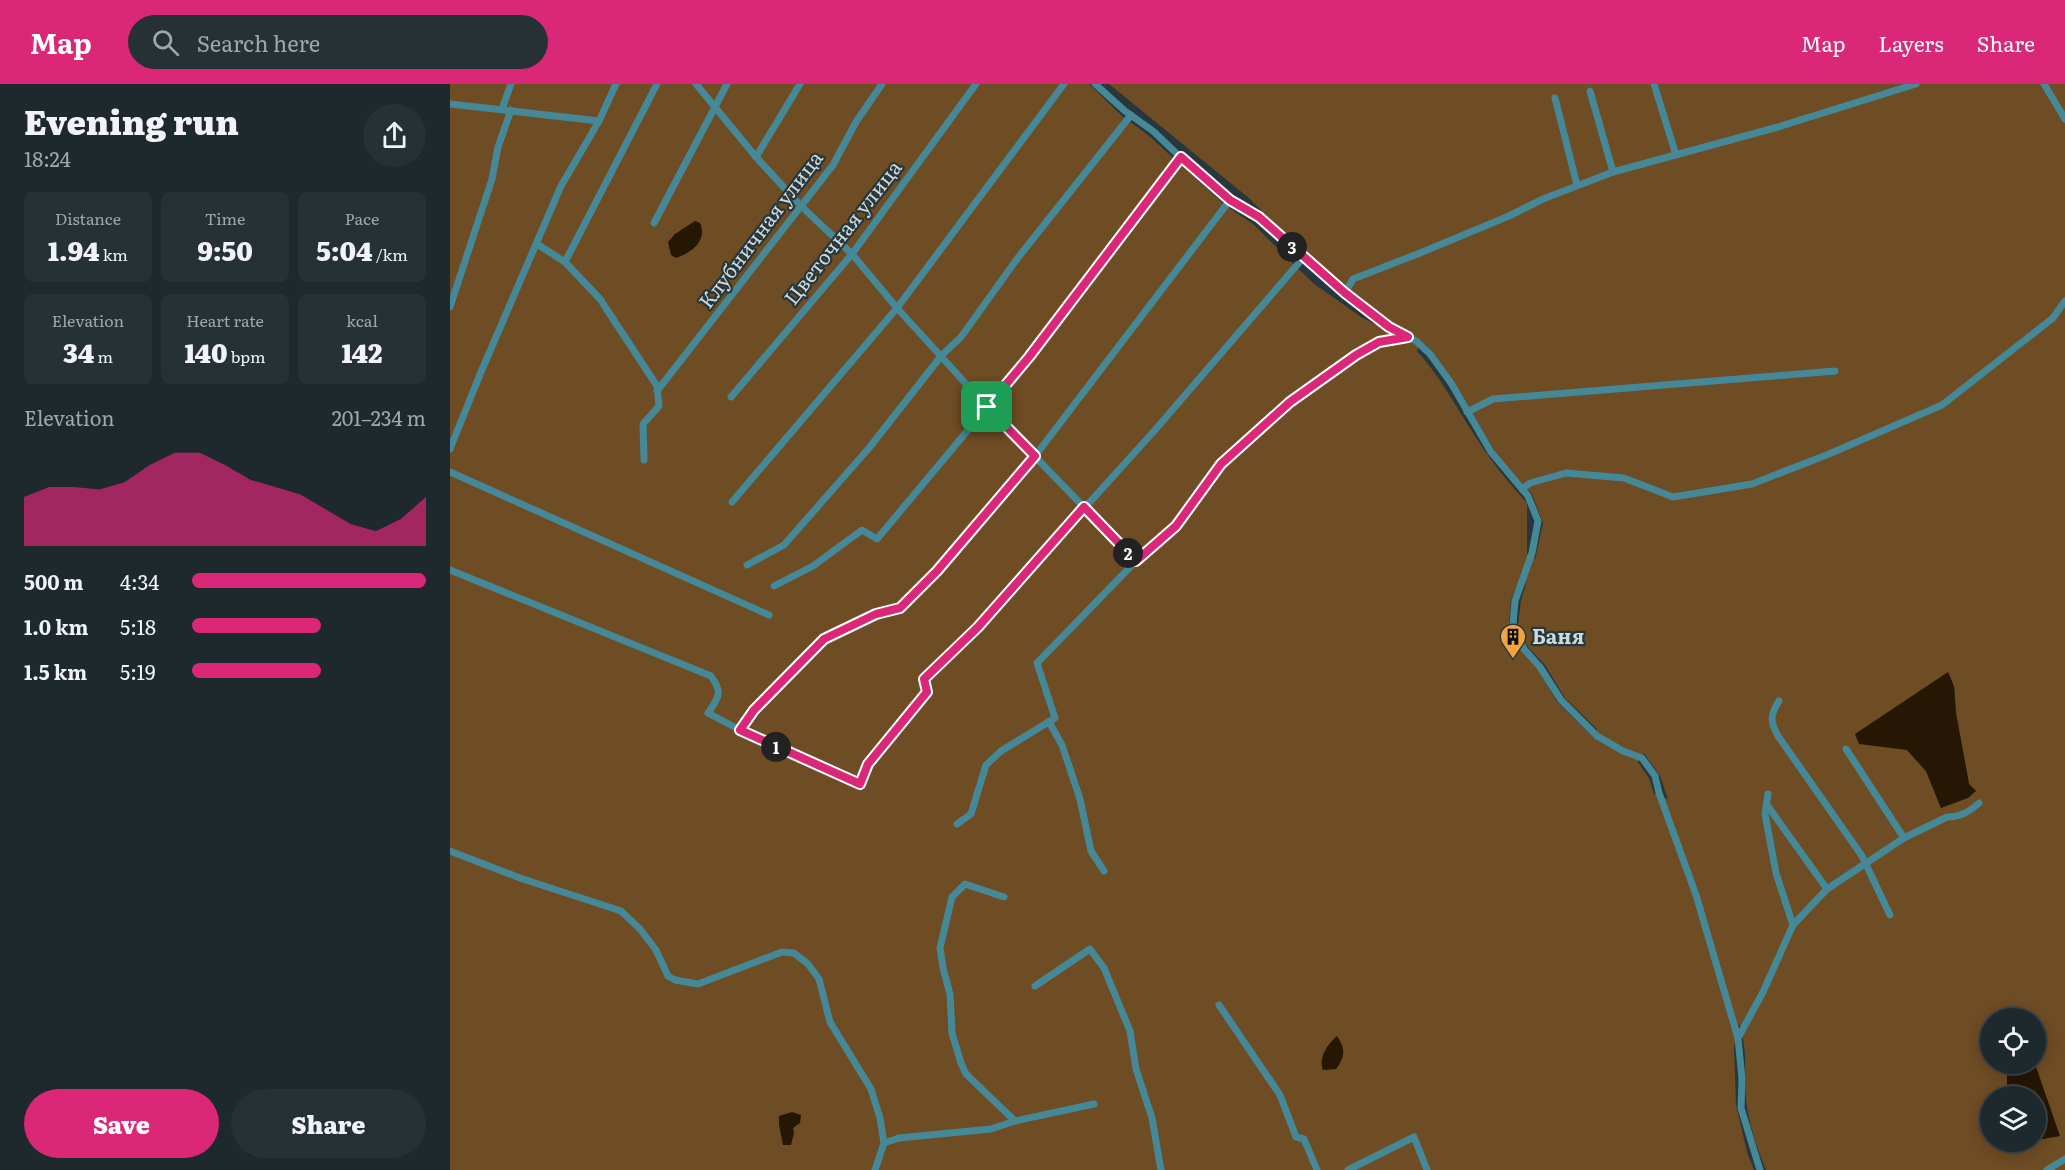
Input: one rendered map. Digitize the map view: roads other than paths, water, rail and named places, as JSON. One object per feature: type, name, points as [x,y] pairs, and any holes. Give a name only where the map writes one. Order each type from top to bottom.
[{"type":"street","points":[[502,110],[511,84]]},
{"type":"street","points":[[450,449],[561,186],[599,121],[616,84]]},
{"type":"street","points":[[566,262],[657,84]]},
{"type":"street","points":[[696,84],[756,157],[801,206],[852,254],[897,308],[987,407],[1136,561]]},
{"type":"street","points":[[654,223],[727,84]]},
{"type":"street","points":[[756,157],[800,84]]},
{"type":"street","name":"Клубничная улица","points":[[657,391],[833,165],[856,123],[882,84]]},
{"type":"street","name":"Цветочная улица","points":[[731,397],[852,254],[976,84]]},
{"type":"street","points":[[732,502],[897,308],[1064,84]]},
{"type":"street","points":[[1095,84],[1153,131],[1230,200],[1259,217],[1345,293],[1389,327],[1416,341],[1430,354],[1491,452],[1528,496],[1538,521],[1532,553],[1515,601],[1513,624],[1524,649],[1540,667],[1561,700],[1597,736],[1623,751],[1642,758],[1655,776],[1696,895],[1738,1038],[1742,1079],[1741,1108],[1760,1170]]},
{"type":"street","points":[[1654,84],[1676,155]]},
{"type":"street","points":[[1345,293],[1353,279],[1463,235],[1577,185],[1613,172],[1878,97],[1916,84]]},
{"type":"street","points":[[2044,84],[2065,119]]},
{"type":"street","points":[[1590,91],[1613,172]]},
{"type":"street","points":[[1555,98],[1577,185]]},
{"type":"street","points":[[450,104],[599,121]]},
{"type":"street","points":[[450,307],[492,179],[498,147],[511,110]]},
{"type":"street","points":[[747,566],[784,545],[869,448],[942,355],[961,337],[1017,259],[1131,115]]},
{"type":"street","points":[[774,586],[813,566],[862,530],[877,539],[1042,340],[1181,157]]},
{"type":"street","points":[[740,730],[754,710],[824,639],[876,614],[900,608],[937,571],[1035,456],[1230,200]]},
{"type":"street","points":[[537,244],[566,262],[600,299],[657,386],[659,406],[643,424],[644,460]]},
{"type":"street","points":[[450,570],[711,676],[718,686],[719,698],[708,713],[740,730],[860,784],[868,764],[927,692],[924,679],[978,627],[1155,429],[1304,257]]},
{"type":"street","points":[[1522,489],[1530,483],[1566,473],[1624,478],[1673,497],[1752,484],[1830,454],[1942,405],[2053,318],[2065,301]]},
{"type":"street","points":[[957,824],[971,814],[986,765],[1001,751],[1055,718],[1037,663],[1136,561],[1176,526],[1221,464],[1290,402],[1364,351],[1379,342],[1408,337]]},
{"type":"street","points":[[1467,411],[1493,399],[1835,371]]},
{"type":"street","points":[[450,472],[769,615]]},
{"type":"street","points":[[1779,701],[1772,712],[1771,723],[1774,729],[1866,864],[1890,915]]},
{"type":"street","points":[[1049,722],[1062,745],[1080,799],[1091,852],[1104,871]]},
{"type":"street","points":[[1846,749],[1904,838]]},
{"type":"street","points":[[1768,794],[1765,814],[1776,873],[1793,924]]},
{"type":"street","points":[[1738,1038],[1763,992],[1793,924],[1827,889],[1904,838],[1947,817],[1969,812],[1979,803]]},
{"type":"street","points":[[1767,805],[1827,889]]},
{"type":"street","points":[[450,851],[520,878],[621,911],[640,929],[656,950],[668,976],[675,980],[698,984],[782,952],[794,953],[808,964],[819,979],[830,1022],[872,1089],[884,1143],[875,1170]]},
{"type":"street","points":[[1004,897],[965,884],[952,897],[940,948],[950,994],[952,1034],[960,1063],[966,1074],[1015,1121]]},
{"type":"street","points":[[1035,986],[1090,949],[1104,968],[1131,1031],[1136,1069],[1152,1118],[1161,1170]]},
{"type":"street","points":[[1219,1005],[1280,1095],[1296,1137],[1304,1139],[1317,1170]]},
{"type":"street","points":[[884,1143],[899,1138],[991,1129],[1015,1121],[1094,1104]]},
{"type":"street","points":[[1348,1170],[1414,1137],[1427,1170]]},
{"type":"street","points":[[2047,1170],[2065,1159]]},
{"type":"place","name":"Баня","points":[[1513,660]]}]
